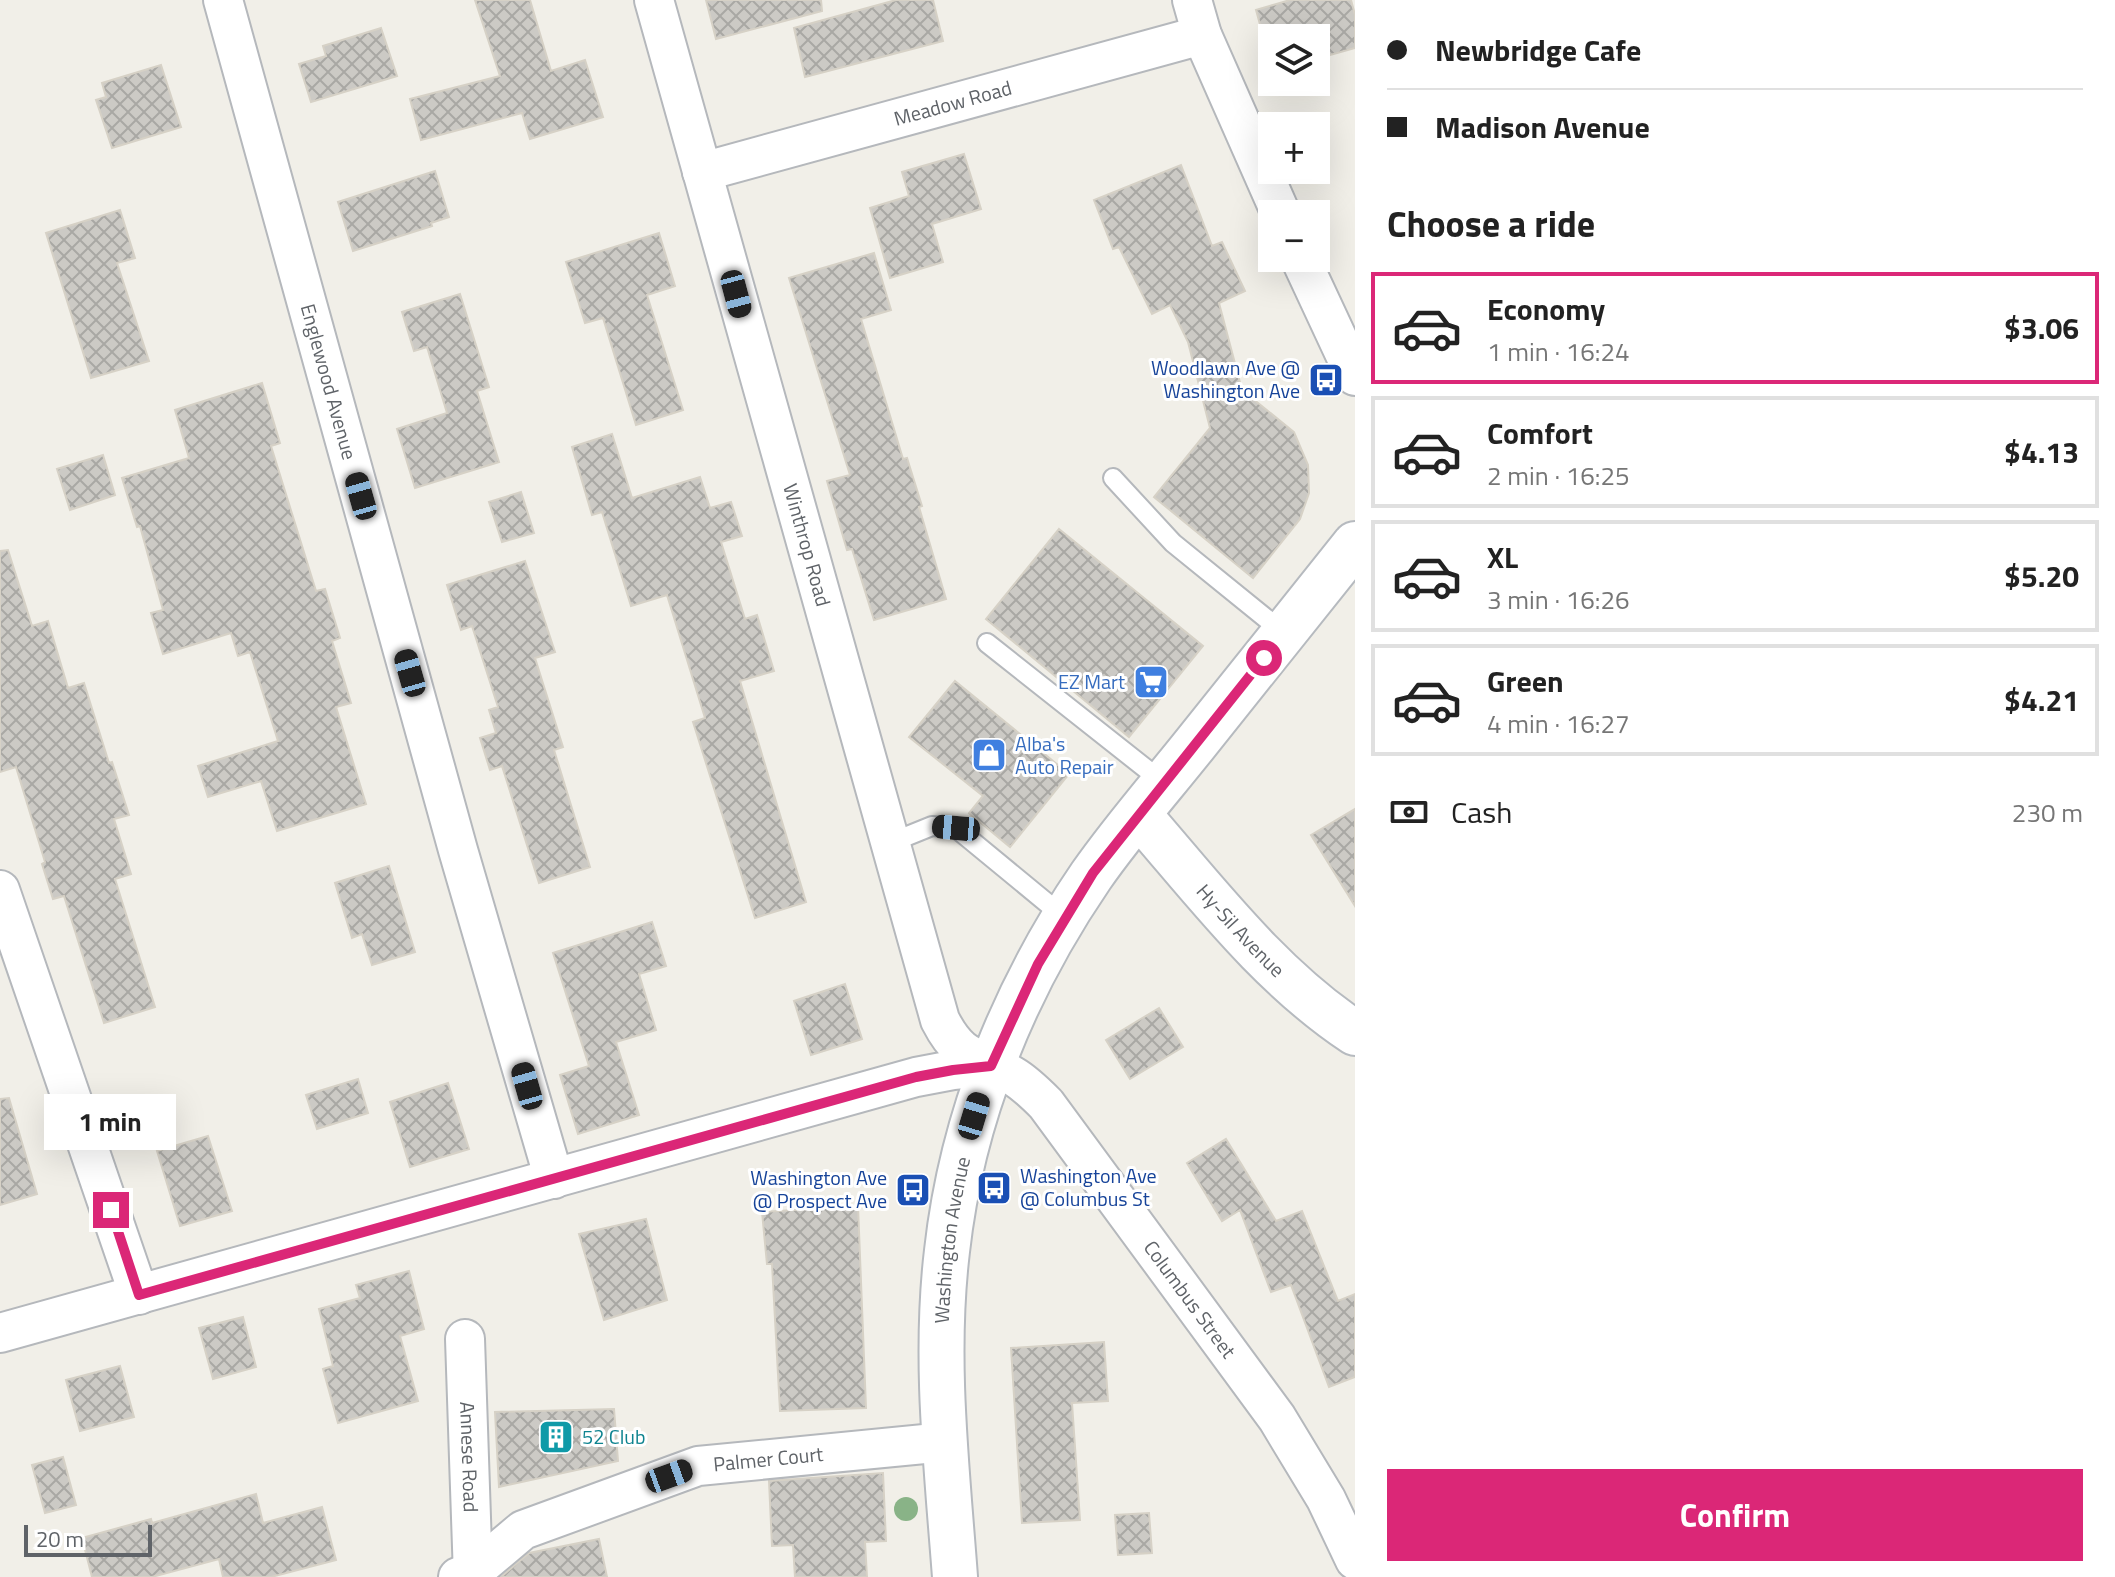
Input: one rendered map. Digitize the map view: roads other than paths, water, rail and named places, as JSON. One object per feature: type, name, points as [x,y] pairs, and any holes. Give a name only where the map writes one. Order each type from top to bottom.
[{"type":"main road","name":"Washington Avenue","points":[[955,1577],[941,1332],[947,1248],[974,1116],[991,1066],[1018,1003],[1064,917],[1093,873],[1355,544]]},
{"type":"main road","name":"Hy-Sil Avenue","points":[[1152,799],[1271,963],[1317,1005],[1355,1033]]},
{"type":"street","name":"Englewood Avenue","points":[[223,0],[458,850],[554,1179]]},
{"type":"street","name":"Winthrop Road","points":[[654,0],[940,1020],[951,1040],[967,1055],[991,1066]]},
{"type":"street","points":[[1197,17],[1275,200]]},
{"type":"street","name":"Meadow Road","points":[[702,172],[1197,17]]},
{"type":"street","points":[[1307,272],[1355,376]]},
{"type":"street","points":[[0,890],[8,936],[139,1295]]},
{"type":"street","points":[[0,1333],[916,1077],[991,1066]]},
{"type":"street","name":"Columbus Street","points":[[991,1066],[1014,1076],[1046,1104],[1310,1468],[1355,1560]]},
{"type":"street","name":"Annese Road","points":[[465,1339],[468,1575]]},
{"type":"street","name":"Palmer Court","points":[[468,1575],[523,1530],[698,1466],[945,1442]]},
{"type":"lane","points":[[1113,478],[1173,543],[1284,633]]},
{"type":"lane","points":[[987,643],[1152,799]]},
{"type":"lane","points":[[890,843],[932,826],[956,828],[1064,917]]},
{"type":"place","name":"Woodlawn Ave @ Washington Ave","points":[[1326,380]]},
{"type":"place","name":"EZ Mart","points":[[1151,682]]},
{"type":"place","name":"Alba's Auto Repair","points":[[989,755]]},
{"type":"place","name":"Washington Ave @ Columbus St","points":[[994,1188]]},
{"type":"place","name":"Washington Ave @ Prospect Ave","points":[[913,1190]]},
{"type":"place","name":"52 Club","points":[[556,1437]]}]
